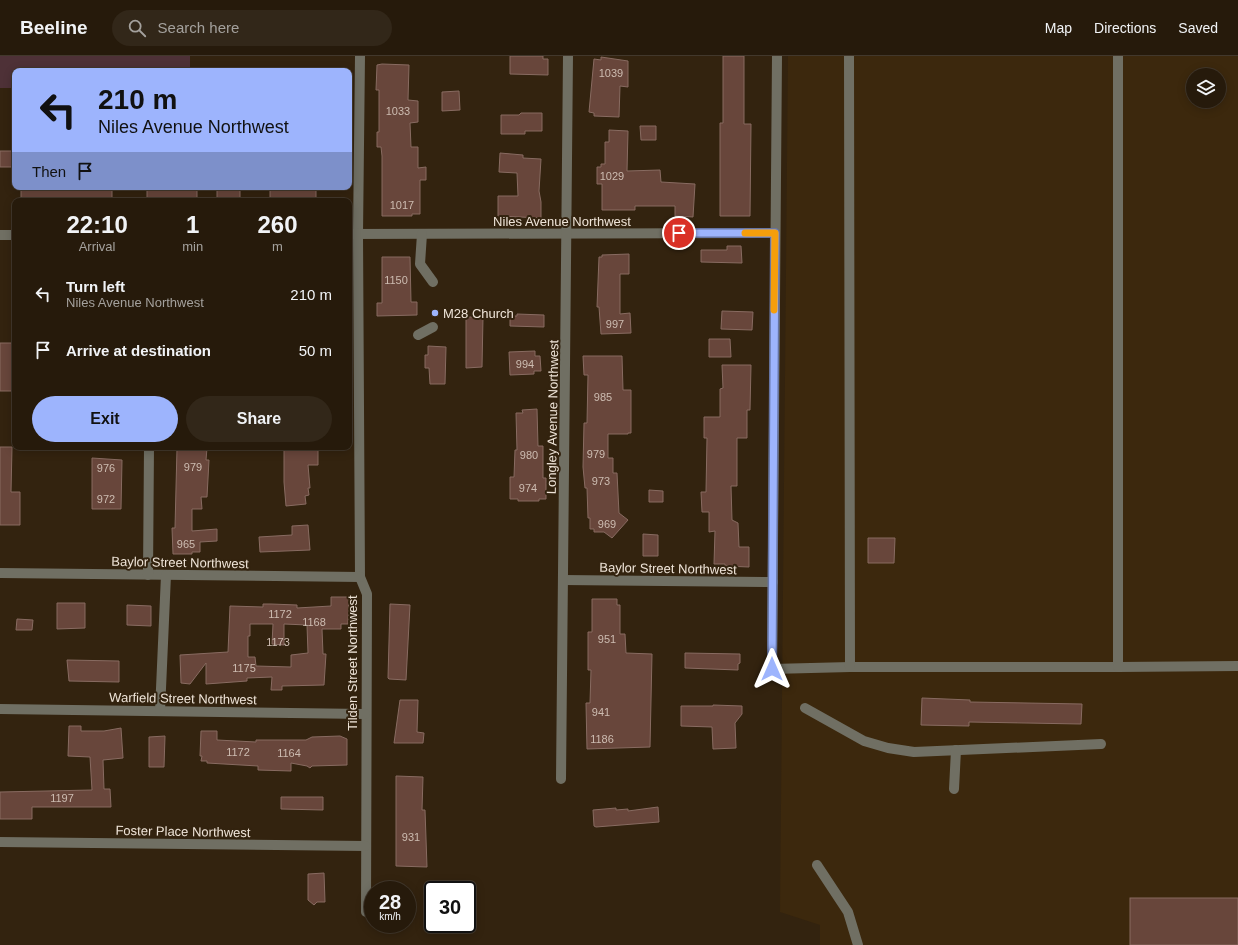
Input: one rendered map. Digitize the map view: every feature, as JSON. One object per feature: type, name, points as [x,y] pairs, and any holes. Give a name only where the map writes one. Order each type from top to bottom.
[{"type":"street","name":"Tilden Street Northwest","points":[[360,56],[353,234],[360,577],[367,594],[365,714],[366,881]]},
{"type":"street","name":"Longley Avenue Northwest","points":[[561,779],[568,56]]},
{"type":"street","points":[[777,56],[772,669],[850,667],[1238,666]]},
{"type":"street","points":[[849,56],[850,667]]},
{"type":"street","points":[[1118,56],[1118,667]]},
{"type":"street","name":"Niles Avenue Northwest","points":[[353,234],[775,233]]},
{"type":"street","points":[[422,234],[420,264],[434,282]]},
{"type":"street","points":[[0,235],[12,235]]},
{"type":"street","points":[[418,335],[434,327]]},
{"type":"street","points":[[148,575],[150,450]]},
{"type":"street","name":"Baylor Street Northwest","points":[[0,573],[360,577]]},
{"type":"street","points":[[160,711],[166,575]]},
{"type":"street","name":"Baylor Street Northwest","points":[[563,580],[772,582]]},
{"type":"street","points":[[805,708],[864,741],[888,748],[914,752],[1101,744]]},
{"type":"street","name":"Warfield Street Northwest","points":[[0,709],[365,714]]},
{"type":"street","points":[[954,789],[956,750]]},
{"type":"street","name":"Foster Place Northwest","points":[[0,842],[365,846]]},
{"type":"street","points":[[817,865],[848,912],[858,945]]},
{"type":"shaded area","points":[[0,56],[190,56],[190,68],[12,68],[12,88],[0,88]]},
{"type":"shaded area","points":[[788,56],[1238,56],[1238,945],[820,945],[820,925],[780,912]]},
{"type":"building","points":[[510,56],[543,56],[543,59],[548,59],[548,75],[510,74]]},
{"type":"building","points":[[723,56],[744,56],[744,124],[751,124],[750,216],[720,216],[720,123],[723,123]]},
{"type":"building","points":[[601,57],[628,61],[628,87],[620,86],[619,117],[594,116],[594,113],[589,112],[594,59],[601,60]]},
{"type":"building","points":[[377,65],[409,65],[408,100],[418,101],[418,122],[410,123],[411,147],[418,147],[418,168],[426,167],[426,180],[420,180],[420,214],[412,214],[412,216],[382,216],[382,156],[381,147],[377,147],[377,132],[379,132],[379,90],[376,90]]},
{"type":"building","points":[[459,91],[460,110],[442,111],[442,92]]},
{"type":"building","points":[[521,113],[542,113],[542,131],[525,131],[525,134],[501,134],[501,115],[519,115]]},
{"type":"building","points":[[640,126],[656,126],[656,140],[641,140]]},
{"type":"building","points":[[609,130],[628,131],[627,171],[660,170],[661,182],[695,184],[693,217],[675,216],[675,206],[635,206],[635,210],[602,210],[602,184],[597,184],[597,167],[601,167],[601,164],[605,164],[605,142],[609,142]]},
{"type":"building","points":[[0,151],[12,151],[12,167],[0,167]]},
{"type":"building","points":[[500,153],[523,155],[523,158],[541,159],[539,191],[541,218],[498,216],[498,196],[518,196],[517,173],[499,172]]},
{"type":"building","points":[[21,190],[112,190],[112,198],[21,198]]},
{"type":"building","points":[[147,190],[197,190],[197,198],[147,198]]},
{"type":"building","points":[[217,190],[240,190],[240,198],[217,198]]},
{"type":"building","points":[[270,190],[316,190],[316,198],[270,198]]},
{"type":"building","points":[[727,246],[741,246],[742,263],[701,262],[701,250],[727,250]]},
{"type":"building","points":[[629,254],[629,274],[620,274],[620,314],[630,313],[631,333],[601,334],[599,307],[597,307],[599,257],[602,257],[602,255]]},
{"type":"building","points":[[382,257],[410,257],[411,302],[417,302],[417,315],[377,316],[377,303],[382,303]]},
{"type":"building","points":[[722,311],[753,312],[752,330],[721,329]]},
{"type":"building","points":[[517,314],[544,315],[544,327],[510,326],[510,316],[517,316]]},
{"type":"building","points":[[466,317],[483,317],[482,367],[466,368]]},
{"type":"building","points":[[709,339],[730,339],[731,357],[709,357]]},
{"type":"building","points":[[0,343],[12,343],[12,391],[0,391]]},
{"type":"building","points":[[428,346],[446,347],[445,384],[430,384],[429,368],[425,368],[425,355],[428,355]]},
{"type":"building","points":[[535,351],[535,356],[540,356],[541,371],[534,371],[534,374],[510,375],[509,352]]},
{"type":"building","points":[[583,356],[622,356],[623,390],[631,390],[631,433],[608,434],[608,458],[613,458],[613,473],[617,473],[619,513],[628,520],[612,538],[604,532],[594,532],[594,529],[590,529],[590,518],[588,518],[587,488],[585,488],[583,467],[584,423],[587,423],[588,375],[584,375]]},
{"type":"building","points":[[722,365],[751,365],[750,410],[747,410],[747,438],[737,438],[737,486],[731,486],[732,520],[738,523],[739,547],[749,547],[749,567],[714,564],[715,531],[709,532],[709,512],[702,512],[701,492],[706,492],[707,438],[704,438],[704,417],[720,417],[720,389],[723,388]]},
{"type":"building","points":[[537,409],[538,446],[543,446],[543,478],[546,478],[546,499],[539,499],[539,501],[518,501],[518,499],[510,499],[510,477],[514,477],[515,450],[517,450],[516,413],[523,413],[522,410]]},
{"type":"building","points":[[0,447],[12,447],[11,492],[20,492],[20,525],[0,525]]},
{"type":"building","points":[[177,450],[207,450],[206,460],[209,460],[207,497],[201,497],[202,509],[192,509],[192,531],[217,529],[217,541],[200,542],[200,552],[192,552],[192,554],[173,554],[172,528],[175,528]]},
{"type":"building","points":[[284,450],[318,450],[318,465],[308,465],[310,488],[308,488],[309,495],[305,496],[306,504],[286,506]]},
{"type":"building","points":[[92,458],[122,460],[121,509],[92,509]]},
{"type":"building","points":[[649,490],[663,491],[663,502],[649,502]]},
{"type":"building","points":[[308,525],[310,550],[260,552],[259,537],[292,535],[292,526]]},
{"type":"building","points":[[643,534],[658,535],[658,556],[643,556]]},
{"type":"building","points":[[868,538],[895,538],[894,563],[868,563]]},
{"type":"building","points":[[331,597],[349,597],[348,624],[341,624],[341,629],[322,629],[323,654],[326,654],[324,685],[282,686],[282,690],[271,690],[272,677],[247,678],[247,681],[206,684],[206,663],[190,684],[181,683],[180,655],[228,652],[230,606],[263,607],[263,604],[271,604],[297,605],[297,608],[331,606]],"holes":[[[250,624],[273,624],[272,644],[284,645],[284,624],[307,625],[308,653],[291,655],[291,667],[256,666],[255,657],[248,657],[248,636],[250,636]]]},
{"type":"building","points":[[592,599],[617,599],[617,605],[620,605],[620,634],[625,634],[626,653],[652,654],[650,747],[587,749],[586,703],[590,703],[591,670],[588,670],[588,632],[592,632]]},
{"type":"building","points":[[57,603],[85,603],[85,628],[57,629]]},
{"type":"building","points":[[390,604],[410,605],[406,680],[388,678]]},
{"type":"building","points":[[127,605],[151,606],[151,626],[127,625]]},
{"type":"building","points":[[17,619],[33,620],[32,630],[16,630]]},
{"type":"building","points":[[685,653],[740,654],[740,663],[738,664],[738,670],[685,668]]},
{"type":"building","points":[[67,660],[119,661],[119,682],[69,681]]},
{"type":"building","points":[[922,698],[970,700],[970,702],[1082,704],[1081,724],[969,722],[969,726],[921,725]]},
{"type":"building","points":[[400,700],[418,700],[417,732],[424,733],[423,743],[394,743]]},
{"type":"building","points":[[681,706],[742,706],[742,714],[735,723],[736,748],[713,749],[712,727],[681,726]]},
{"type":"building","points":[[69,726],[81,726],[81,731],[104,731],[121,728],[123,758],[103,760],[104,789],[110,789],[111,807],[32,807],[32,819],[0,819],[0,792],[92,790],[90,757],[68,756]]},
{"type":"building","points":[[201,731],[217,731],[217,740],[256,742],[256,740],[306,740],[312,737],[340,736],[347,739],[347,765],[312,766],[310,768],[291,763],[291,771],[258,770],[258,766],[207,763],[207,761],[201,761],[202,756],[200,756]]},
{"type":"building","points":[[165,736],[164,767],[149,767],[149,737]]},
{"type":"building","points":[[396,776],[423,777],[422,810],[425,810],[427,867],[396,866]]},
{"type":"building","points":[[281,797],[323,797],[323,810],[281,809]]},
{"type":"building","points":[[658,807],[659,822],[594,826],[593,810],[616,808],[616,810],[628,809],[628,811]]},
{"type":"building","points":[[324,873],[325,902],[317,902],[314,905],[308,900],[308,874]]},
{"type":"building","points":[[1130,898],[1238,898],[1238,945],[1130,945]]},
{"type":"slow traffic","points":[[745,233],[775,233],[774,310]]},
{"type":"place","name":"M28 Church","points":[[435,313]]},
{"type":"route","points":[[679,233],[775,233],[772,669]]}]
